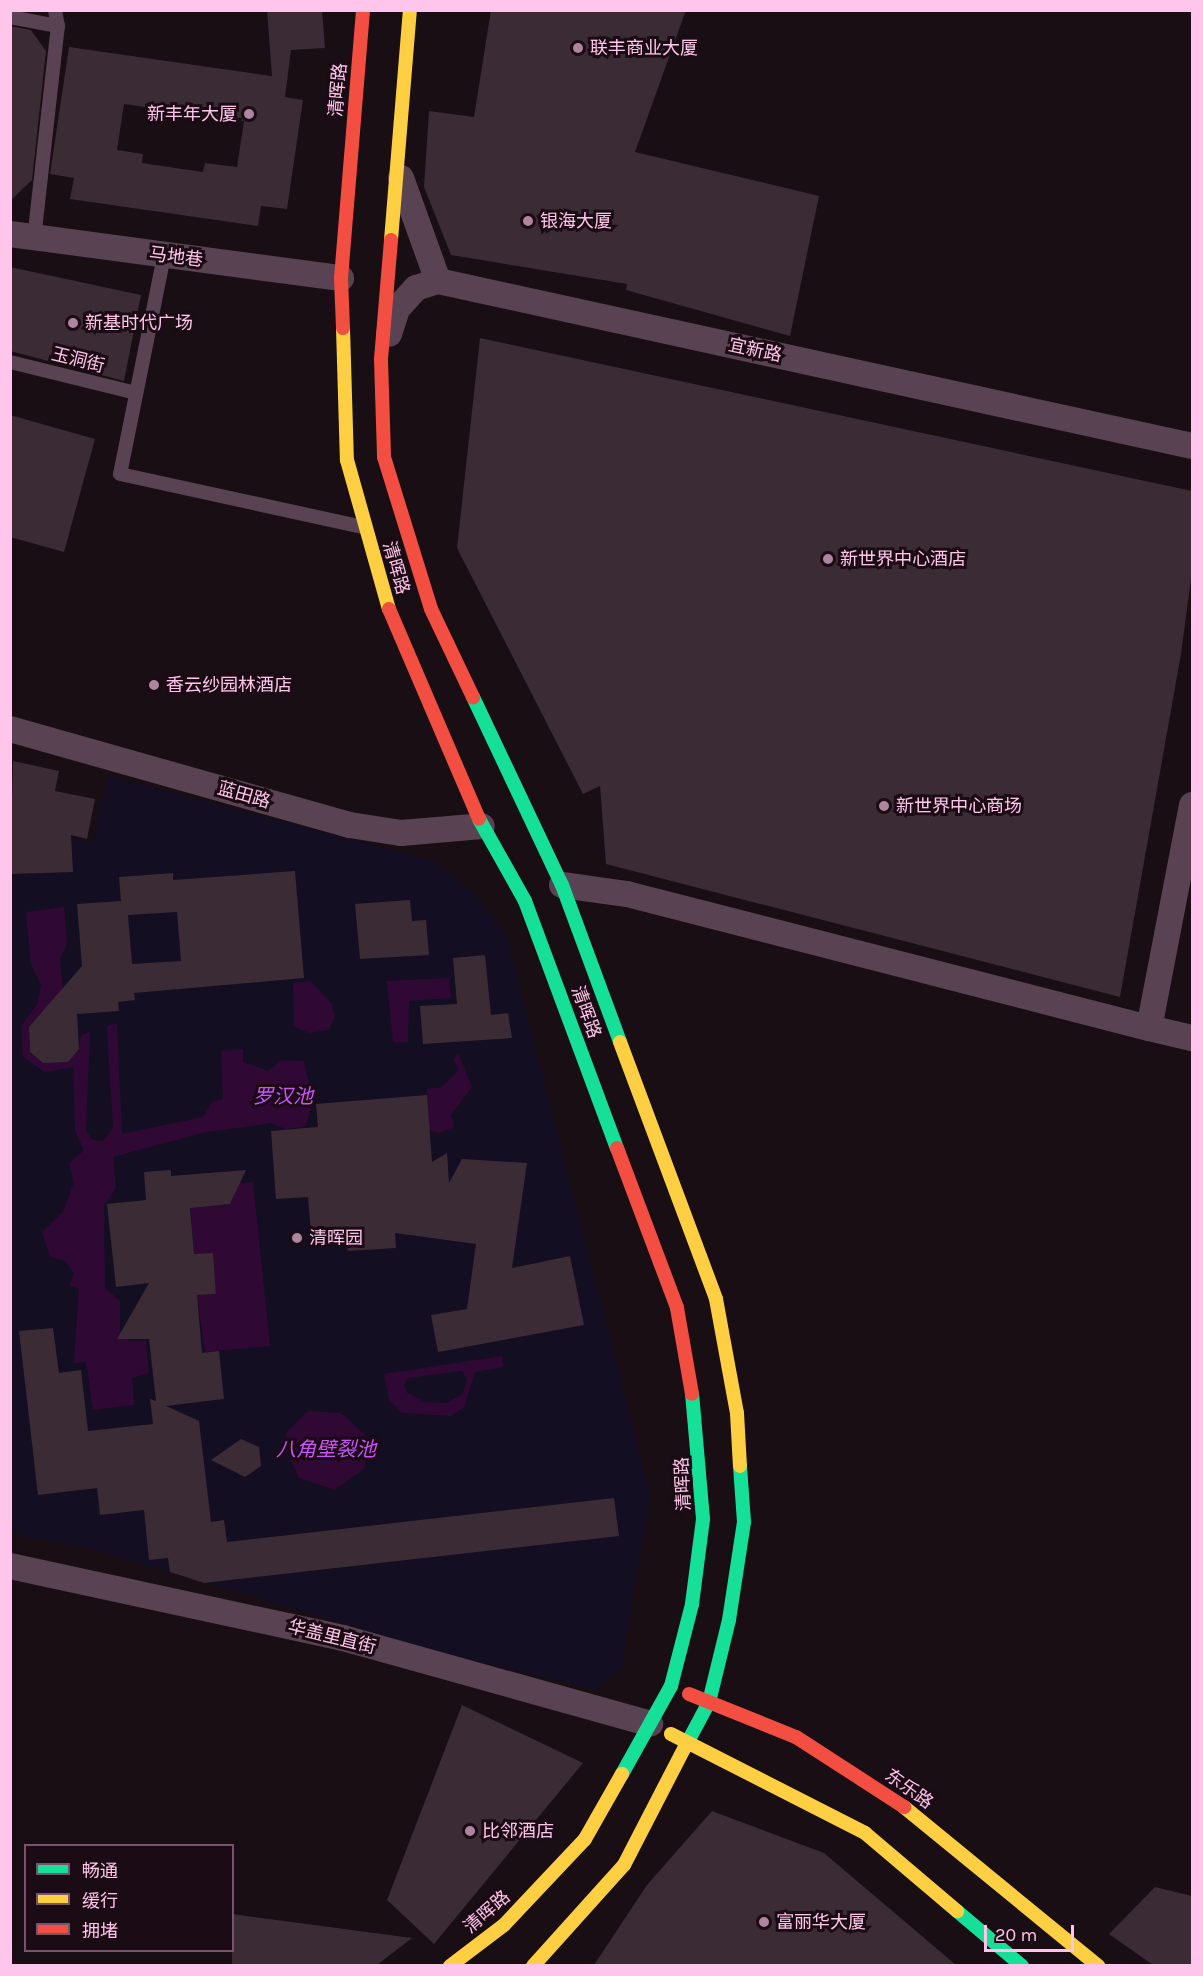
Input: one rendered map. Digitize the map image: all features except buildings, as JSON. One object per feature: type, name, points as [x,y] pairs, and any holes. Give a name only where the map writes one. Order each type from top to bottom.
[{"type":"street","name":"清晖路","points":[[363,10],[341,278],[347,460],[392,620],[482,826],[525,901],[677,1308],[698,1420],[703,1519],[692,1604],[671,1686],[585,1839],[504,1925],[450,1965]]},
{"type":"street","name":"清晖路","points":[[410,10],[381,360],[384,457],[431,609],[562,885],[716,1299],[737,1413],[744,1522],[729,1620],[709,1702],[689,1744],[624,1865],[533,1965]]},
{"type":"street","points":[[381,360],[397,309],[416,288],[438,281],[419,241],[397,165]]},
{"type":"street","name":"马地巷","points":[[22,237],[341,278]]},
{"type":"street","name":"宜新路","points":[[438,281],[1192,446]]},
{"type":"street","name":"蓝田路","points":[[10,729],[350,825],[401,832],[482,826]]},
{"type":"street","points":[[1149,1028],[1192,805]]},
{"type":"street","points":[[562,885],[627,894],[1192,1038]]},
{"type":"street","name":"华盖里直街","points":[[10,1566],[344,1638],[650,1724]]},
{"type":"street","name":"东乐路","points":[[671,1686],[796,1737],[901,1803],[1098,1965]]},
{"type":"street","points":[[650,1724],[865,1833],[1022,1965]]},
{"type":"lane","points":[[22,237],[58,26],[55,10]]},
{"type":"lane","points":[[10,17],[58,26]]},
{"type":"lane","points":[[164,256],[120,474],[366,527]]},
{"type":"lane","name":"玉洞街","points":[[10,363],[136,393]]},
{"type":"shaded area","name":"清晖园","points":[[109,776],[434,861],[473,893],[507,936],[650,1494],[622,1667],[596,1690],[435,1651],[86,1547],[21,1536],[11,1528],[11,825],[92,844]]},
{"type":"water","name":"罗汉池","points":[[64,907],[67,944],[60,959],[65,1013],[40,1014],[29,1027],[30,1052],[43,1063],[79,1049],[81,1035],[90,1032],[86,1131],[93,1140],[103,1141],[113,1128],[107,1026],[117,1023],[122,1134],[203,1117],[212,1102],[223,1099],[221,1051],[243,1049],[243,1062],[268,1071],[282,1060],[304,1061],[313,1101],[306,1126],[285,1129],[272,1123],[206,1132],[113,1157],[116,1188],[104,1206],[105,1288],[120,1301],[120,1330],[129,1341],[146,1341],[149,1373],[132,1378],[134,1405],[93,1410],[86,1362],[74,1363],[79,1289],[70,1285],[74,1273],[65,1261],[50,1257],[42,1232],[63,1212],[74,1182],[69,1164],[84,1150],[75,1131],[73,1067],[45,1072],[23,1057],[21,1026],[38,1003],[41,985],[31,964],[26,912]]},
{"type":"water","points":[[449,978],[451,998],[409,1001],[408,1042],[393,1042],[387,981]]},
{"type":"water","points":[[310,981],[332,1004],[335,1018],[328,1030],[309,1033],[294,1026],[293,983]]},
{"type":"water","points":[[458,1053],[472,1087],[451,1115],[454,1127],[439,1133],[396,1121],[428,1113],[427,1089],[442,1087],[459,1070],[454,1060]]},
{"type":"water","points":[[253,1182],[270,1346],[205,1352],[197,1295],[216,1294],[213,1254],[194,1254],[189,1187],[214,1197],[220,1205],[230,1204],[235,1195],[229,1184]]},
{"type":"water","points":[[502,1356],[504,1367],[475,1372],[464,1407],[451,1416],[402,1413],[389,1400],[384,1374]],"holes":[[[462,1371],[467,1379],[463,1394],[446,1403],[425,1402],[407,1393],[404,1385],[408,1378]]]},
{"type":"water","name":"八角壁裂池","points":[[308,1411],[341,1413],[364,1434],[365,1468],[335,1490],[299,1478],[291,1461],[286,1433]]},
{"type":"traffic: fast","points":[[473,697],[562,885],[620,1042]]},
{"type":"traffic: fast","points":[[479,819],[525,901],[617,1148]]},
{"type":"traffic: fast","points":[[622,1774],[671,1686],[692,1604],[703,1519],[692,1394]]},
{"type":"traffic: fast","points":[[684,1749],[709,1702],[729,1620],[744,1522],[740,1466]]},
{"type":"traffic: fast","points":[[957,1911],[1022,1966]]},
{"type":"traffic: slow","points":[[391,240],[410,10]]},
{"type":"traffic: slow","points":[[343,328],[347,460],[389,609]]},
{"type":"traffic: slow","points":[[620,1042],[716,1299],[737,1413],[740,1466]]},
{"type":"traffic: slow","points":[[671,1734],[865,1833],[957,1911]]},
{"type":"traffic: slow","points":[[533,1966],[624,1865],[684,1749]]},
{"type":"traffic: slow","points":[[450,1966],[504,1925],[585,1839],[622,1774]]},
{"type":"traffic: slow","points":[[904,1807],[1098,1966]]},
{"type":"traffic: jam","points":[[343,328],[341,278],[363,10]]},
{"type":"traffic: jam","points":[[391,240],[381,360],[384,457],[431,609],[473,697]]},
{"type":"traffic: jam","points":[[389,609],[479,819]]},
{"type":"traffic: jam","points":[[617,1148],[677,1308],[692,1394]]},
{"type":"traffic: jam","points":[[689,1694],[796,1737],[904,1807]]},
{"type":"place","name":"联丰商业大厦","points":[[578,48]]},
{"type":"place","name":"新丰年大厦","points":[[249,114]]},
{"type":"place","name":"银海大厦","points":[[528,221]]},
{"type":"place","name":"新基时代广场","points":[[73,323]]},
{"type":"place","name":"新世界中心酒店","points":[[828,559]]},
{"type":"place","name":"香云纱园林酒店","points":[[154,685]]},
{"type":"place","name":"新世界中心商场","points":[[884,806]]},
{"type":"place","name":"清晖园","points":[[297,1238]]},
{"type":"place","name":"比邻酒店","points":[[470,1831]]},
{"type":"place","name":"富丽华大厦","points":[[764,1922]]}]
